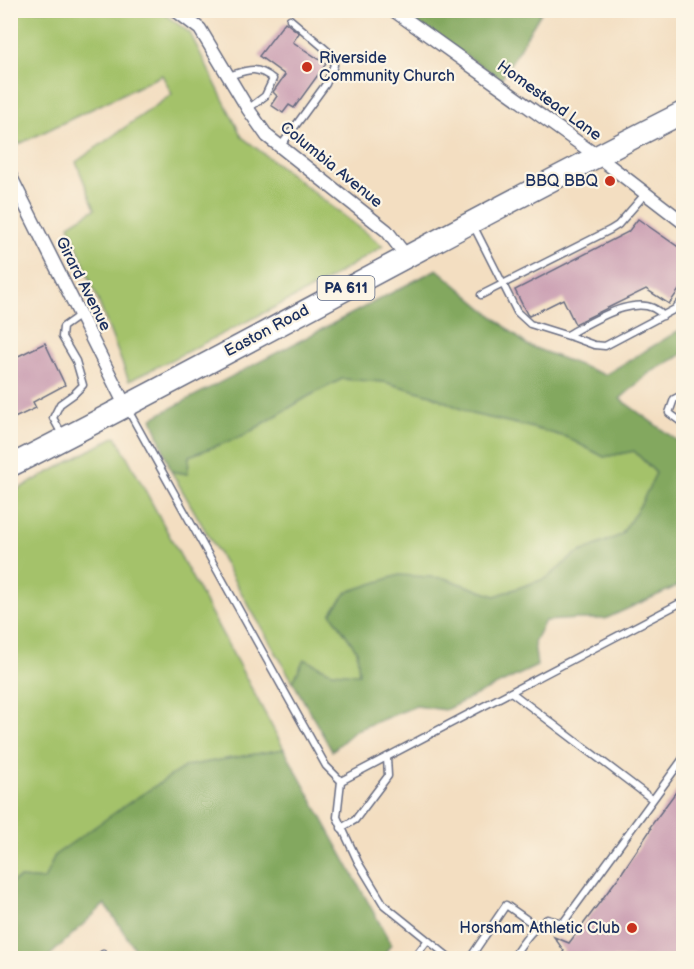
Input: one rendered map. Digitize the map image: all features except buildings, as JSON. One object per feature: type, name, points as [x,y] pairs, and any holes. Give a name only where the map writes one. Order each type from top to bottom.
[{"type":"highway","name":"Easton Road","points":[[10,466],[126,407],[472,221],[684,112]]},
{"type":"street","name":"Columbia Avenue","points":[[175,10],[200,29],[267,136],[387,231],[406,256]]},
{"type":"street","name":"Homestead Lane","points":[[393,10],[597,156],[684,223]]},
{"type":"street","name":"Girard Avenue","points":[[10,175],[126,407]]},
{"type":"lane","points":[[280,147],[326,84],[334,65],[330,53],[290,19]]},
{"type":"lane","points":[[228,76],[250,69],[264,72],[273,79],[265,96],[248,109]]},
{"type":"lane","points":[[480,295],[610,230],[618,225],[646,193]]},
{"type":"lane","points":[[472,221],[517,312],[530,324],[594,345],[605,346],[675,309],[684,298]]},
{"type":"lane","points":[[567,335],[621,308],[631,306],[648,307],[659,311],[663,316]]},
{"type":"lane","points":[[65,439],[53,418],[60,404],[83,385],[76,361],[62,337],[63,327],[80,315]]},
{"type":"lane","points":[[684,394],[674,399],[669,413],[684,424]]},
{"type":"lane","points":[[126,407],[326,765],[341,782],[336,817],[358,862],[384,905],[450,958]]},
{"type":"lane","points":[[341,782],[684,601]]},
{"type":"lane","points":[[511,692],[652,799]]},
{"type":"lane","points":[[512,958],[536,926],[547,919],[563,922],[684,757]]},
{"type":"lane","points":[[341,828],[355,820],[388,776],[387,758]]},
{"type":"lane","points":[[470,958],[506,906],[536,926]]},
{"type":"lane","points":[[414,958],[428,941]]},
{"type":"green space","points":[[11,10],[160,11],[190,33],[242,137],[383,246],[319,285],[129,381],[69,225],[95,209],[76,162],[172,94],[162,75],[11,148]]},
{"type":"green space","points":[[399,11],[542,11],[501,79]]},
{"type":"green space","points":[[437,269],[527,345],[605,375],[683,328],[683,354],[649,373],[620,399],[683,445],[684,567],[682,584],[605,619],[545,621],[534,642],[537,666],[445,710],[416,706],[356,730],[332,751],[293,682],[304,659],[331,672],[359,674],[357,651],[331,613],[347,592],[399,575],[444,578],[495,596],[547,578],[576,554],[621,535],[641,504],[656,473],[634,451],[604,457],[566,437],[472,414],[431,395],[384,382],[342,379],[307,397],[243,436],[189,456],[188,474],[171,471],[152,418]]},
{"type":"green space","points":[[342,379],[384,382],[431,395],[472,414],[566,437],[604,457],[634,451],[656,473],[641,504],[621,535],[576,554],[547,578],[495,596],[444,578],[331,613],[357,651],[359,675],[331,672],[304,659],[293,682],[171,471],[188,474],[189,456],[243,436],[307,397]]},
{"type":"green space","points":[[116,436],[284,749],[186,766],[55,855],[44,880],[20,878],[11,883],[11,493]]},
{"type":"green space","points":[[284,749],[391,944],[382,958],[141,958],[105,904],[47,958],[11,958],[11,883],[20,878],[44,880],[55,855],[186,766]]},
{"type":"place","name":"Riverside Community Church","points":[[307,67]]},
{"type":"place","name":"BBQ BBQ","points":[[610,181]]},
{"type":"place","name":"Horsham Athletic Club","points":[[632,928]]}]
